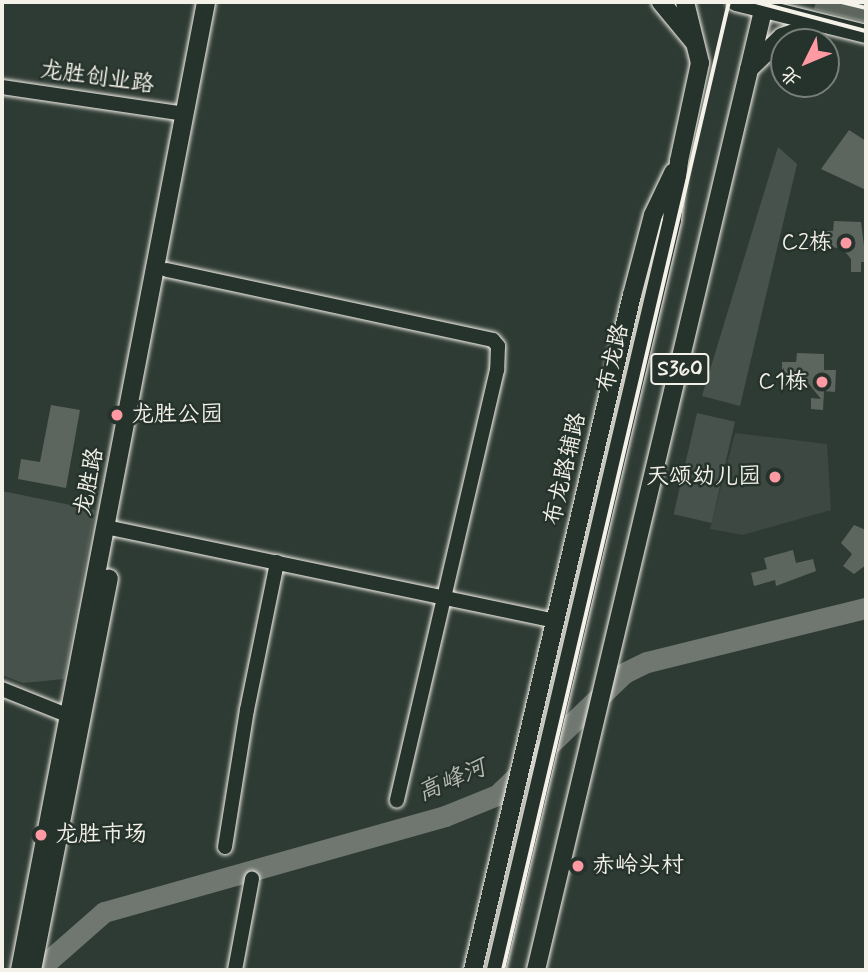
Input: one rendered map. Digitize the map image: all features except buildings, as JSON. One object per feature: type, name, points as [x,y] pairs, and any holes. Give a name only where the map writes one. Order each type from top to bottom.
[{"type":"main road","name":"龙胜路","points":[[112,528],[180,113],[206,2]]},
{"type":"main road","name":"龙胜路","points":[[34,965],[112,528],[167,270],[218,2]]},
{"type":"main road","points":[[661,2],[700,51]]},
{"type":"main road","name":"布龙路","points":[[496,970],[672,220],[679,160],[700,51],[685,2]]},
{"type":"main road","points":[[736,2],[764,5],[866,34]]},
{"type":"main road","name":"S360","points":[[536,970],[745,75],[764,5]]},
{"type":"main road","points":[[745,75],[782,37],[810,25],[826,24]]},
{"type":"main road","name":"布龙路辅路","points":[[473,970],[653,215],[679,160]]},
{"type":"main road","name":"龙胜路","points":[[20,970],[76,718]]},
{"type":"street","name":"龙胜创业路","points":[[2,87],[180,113]]},
{"type":"street","points":[[167,270],[493,340],[498,346],[497,370],[397,801]]},
{"type":"street","points":[[112,528],[555,621]]},
{"type":"street","points":[[225,847],[247,709],[277,562]]},
{"type":"street","points":[[2,689],[76,718]]},
{"type":"street","points":[[235,970],[252,879]]},
{"type":"shaded area","points":[[778,147],[797,164],[740,406],[702,396]]},
{"type":"shaded area","points":[[697,413],[735,422],[712,523],[674,514]]},
{"type":"shaded area","name":"天颂幼儿园","points":[[735,433],[827,444],[831,510],[743,535],[710,529]]},
{"type":"shaded area","points":[[2,491],[95,510],[64,679],[23,683],[2,675]]},
{"type":"waterway","name":"高峰河","points":[[38,970],[104,912],[445,816],[497,795],[624,673],[647,662],[866,608]]},
{"type":"railway","points":[[503,970],[729,2]]},
{"type":"railway","points":[[756,2],[866,31]]},
{"type":"railway","points":[[842,2],[866,8]]},
{"type":"place","name":"C2栋","points":[[846,243]]},
{"type":"place","name":"C1栋","points":[[822,382]]},
{"type":"place","name":"龙胜公园","points":[[117,415]]},
{"type":"place","name":"天颂幼儿园","points":[[775,477]]},
{"type":"place","name":"龙胜市场","points":[[41,835]]},
{"type":"place","name":"赤岭头村","points":[[578,866]]}]
